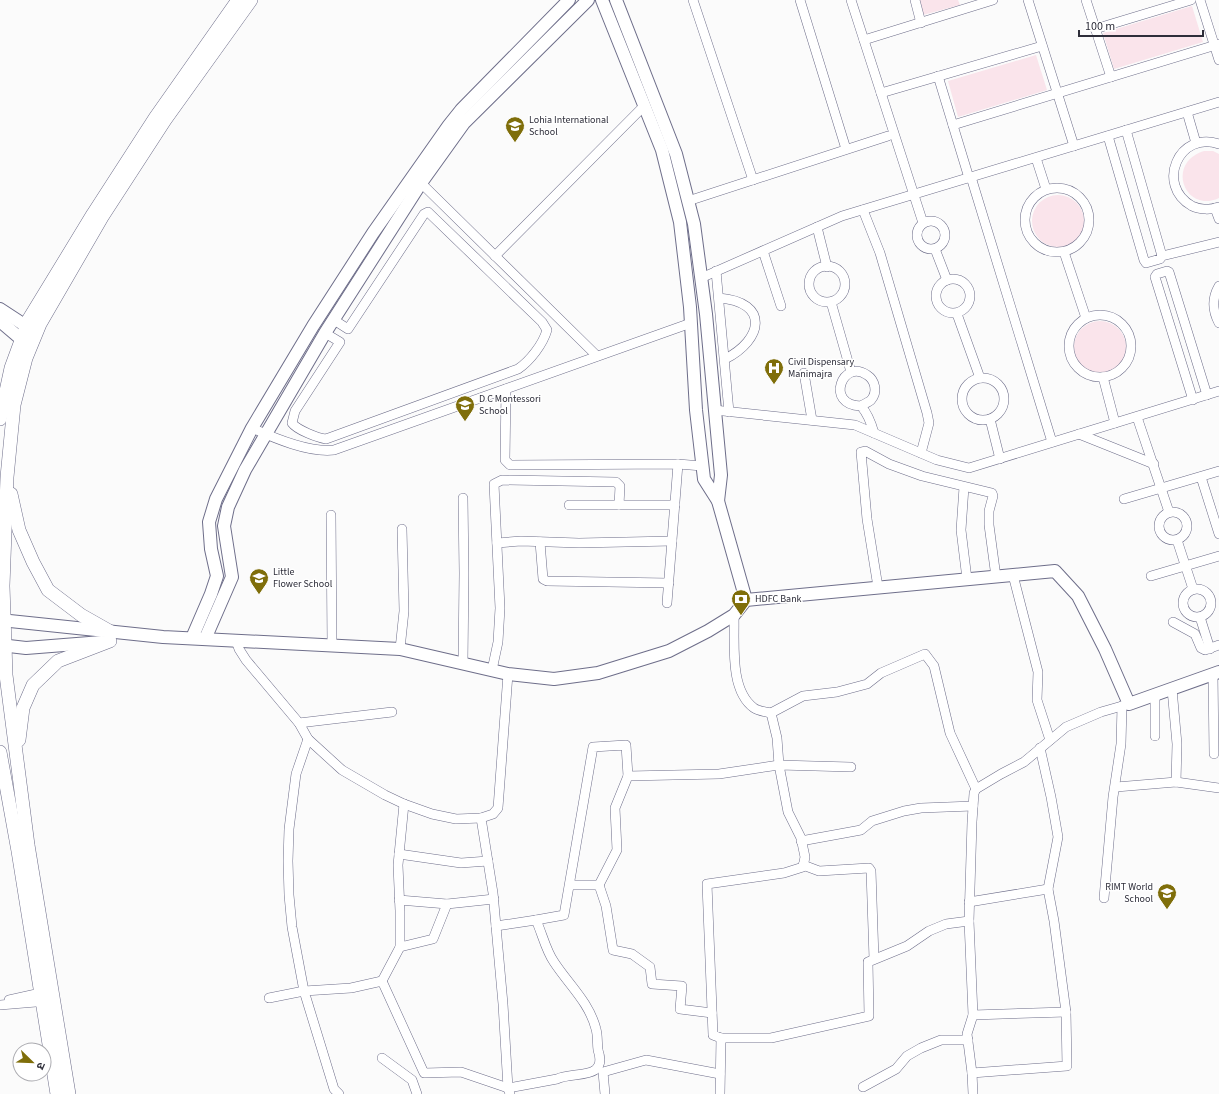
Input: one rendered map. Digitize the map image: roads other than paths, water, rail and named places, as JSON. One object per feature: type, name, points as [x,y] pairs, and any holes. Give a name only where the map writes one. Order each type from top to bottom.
[{"type":"main road","points":[[0,419],[11,368],[24,332],[93,214],[151,124],[238,0]]},
{"type":"main road","points":[[57,1094],[47,996],[2,645],[7,477],[14,405],[26,358],[40,324],[106,211],[165,120],[251,0]]},
{"type":"main road","points":[[7,477],[19,530],[33,562],[48,590],[110,637],[58,661],[33,685],[23,708],[17,759]]},
{"type":"main road","points":[[0,752],[47,996],[68,1094]]},
{"type":"street","points":[[204,639],[232,577],[224,526],[228,507],[245,470],[325,333],[460,119],[569,0]]},
{"type":"street","points":[[192,638],[217,576],[211,549],[209,522],[216,499],[252,428],[313,326],[373,233],[448,125],[460,119],[588,0]]},
{"type":"street","points":[[602,0],[662,150],[680,222],[688,284],[696,410],[704,479],[718,501],[746,600]]},
{"type":"street","points":[[693,0],[753,180]]},
{"type":"street","points":[[800,0],[846,149]]},
{"type":"street","points":[[851,0],[915,194],[923,223]]},
{"type":"street","points":[[915,0],[921,23]]},
{"type":"street","points":[[864,40],[921,23],[969,4],[993,0]]},
{"type":"street","points":[[1028,0],[1074,146]]},
{"type":"street","points":[[1086,0],[1111,77]]},
{"type":"street","points":[[1095,29],[1191,0]]},
{"type":"street","points":[[1200,0],[1217,45],[1219,60]]},
{"type":"street","points":[[607,13],[619,2],[676,154],[694,224],[706,314],[721,475],[718,501]]},
{"type":"street","points":[[953,125],[1217,45]]},
{"type":"street","points":[[882,93],[1042,46]]},
{"type":"street","points":[[938,76],[1052,442]]},
{"type":"street","points":[[688,284],[842,216],[1219,102]]},
{"type":"street","points":[[495,256],[644,106]]},
{"type":"street","points":[[1187,112],[1196,143]]},
{"type":"street","points":[[1126,130],[1162,256]]},
{"type":"street","points":[[688,201],[888,136]]},
{"type":"street","points":[[1108,136],[1146,263],[1160,259],[1162,256],[1219,242]]},
{"type":"street","points":[[1219,144],[1205,142],[1196,143],[1187,148],[1175,165],[1173,175],[1174,185],[1179,195],[1186,202],[1195,207],[1205,209],[1217,207],[1219,219]]},
{"type":"street","points":[[1036,158],[1046,189]]},
{"type":"street","points":[[421,183],[597,356]]},
{"type":"street","points":[[1055,187],[1065,188],[1074,192],[1081,198],[1086,206],[1089,216],[1089,225],[1086,234],[1077,245],[1064,252],[1055,253],[1038,247],[1032,241],[1026,229],[1024,216],[1027,207],[1031,200],[1046,189],[1055,187]]},
{"type":"street","points":[[863,210],[880,253],[927,413],[928,423],[921,453]]},
{"type":"street","points":[[428,212],[542,322],[547,330],[545,336],[526,364],[518,369],[330,438],[324,438],[294,426],[292,423],[292,418],[348,329],[424,214],[428,212]]},
{"type":"street","points":[[929,221],[935,221],[944,229],[944,241],[941,246],[935,249],[925,249],[918,241],[917,231],[923,223],[929,221]]},
{"type":"street","points":[[817,227],[827,267]]},
{"type":"street","points":[[935,249],[947,280]]},
{"type":"street","points":[[763,251],[781,306]]},
{"type":"street","points":[[1064,252],[1086,318]]},
{"type":"street","points":[[827,267],[838,270],[844,280],[845,285],[841,296],[831,302],[825,302],[815,297],[810,286],[812,275],[816,270],[827,267]]},
{"type":"street","points":[[716,271],[730,412]]},
{"type":"street","points":[[1193,400],[1155,276],[1157,274],[1167,271],[1169,272],[1207,395]]},
{"type":"street","points":[[947,280],[960,280],[969,288],[971,295],[968,307],[957,314],[949,314],[938,305],[936,298],[937,290],[941,284],[947,280]]},
{"type":"street","points":[[1219,286],[1213,302],[1214,310],[1219,323]]},
{"type":"street","points":[[719,298],[737,301],[746,306],[753,312],[756,320],[750,339],[738,350],[724,359]]},
{"type":"street","points":[[831,302],[851,372]]},
{"type":"street","points":[[0,309],[24,332]]},
{"type":"street","points":[[957,314],[980,378]]},
{"type":"street","points":[[1098,315],[1110,316],[1121,323],[1129,333],[1131,346],[1129,358],[1119,371],[1103,377],[1088,375],[1081,371],[1072,359],[1069,351],[1071,336],[1079,323],[1086,318],[1098,315]]},
{"type":"street","points":[[334,320],[348,329]]},
{"type":"street","points":[[0,321],[24,332]]},
{"type":"street","points":[[252,428],[310,449],[324,451],[334,450],[691,323]]},
{"type":"street","points":[[325,333],[340,342]]},
{"type":"street","points":[[851,372],[864,372],[873,381],[875,387],[872,399],[861,406],[853,406],[847,403],[842,397],[840,390],[841,383],[851,372]]},
{"type":"street","points":[[804,373],[812,420]]},
{"type":"street","points":[[1103,377],[1115,423]]},
{"type":"street","points":[[980,378],[987,378],[995,381],[1000,386],[1004,394],[1002,409],[997,415],[990,419],[976,419],[970,415],[963,404],[962,397],[964,391],[973,381],[980,378]]},
{"type":"street","points":[[506,389],[505,460],[510,465],[678,464],[702,466]]},
{"type":"street","points":[[696,410],[714,410],[855,425],[937,460],[969,468],[1219,391]]},
{"type":"street","points":[[861,406],[871,421],[874,433]]},
{"type":"street","points":[[1137,417],[1169,512]]},
{"type":"street","points":[[990,419],[1000,458]]},
{"type":"street","points":[[1078,434],[1154,464]]},
{"type":"street","points":[[878,587],[867,519],[861,452],[865,450],[889,464],[922,476],[992,493],[993,496],[989,511],[989,526],[996,577]]},
{"type":"street","points":[[667,603],[678,464]]},
{"type":"street","points":[[1124,500],[1219,471]]},
{"type":"street","points":[[1201,477],[1219,534]]},
{"type":"street","points":[[492,670],[498,642],[500,608],[494,484],[497,481],[502,480],[616,482],[620,486],[619,505]]},
{"type":"street","points":[[964,487],[961,530],[966,579]]},
{"type":"street","points":[[462,498],[464,573],[463,663]]},
{"type":"street","points":[[569,505],[675,505]]},
{"type":"street","points":[[1169,512],[1179,512],[1183,515],[1188,524],[1185,534],[1177,540],[1164,537],[1160,530],[1159,525],[1162,517],[1169,512]]},
{"type":"street","points":[[330,515],[332,646]]},
{"type":"street","points":[[400,649],[404,611],[402,529]]},
{"type":"street","points":[[497,543],[579,543],[672,540]]},
{"type":"street","points":[[1177,540],[1193,589]]},
{"type":"street","points":[[540,542],[543,579],[547,581],[669,583]]},
{"type":"street","points":[[1151,576],[1219,556]]},
{"type":"street","points":[[2,645],[26,648],[110,637],[163,637],[400,649],[508,674],[554,679],[598,673],[669,651],[708,631],[734,615],[746,600],[1055,571],[1078,596],[1105,649],[1126,705],[1116,787],[1113,797],[1104,898]]},
{"type":"street","points":[[1013,575],[1038,672],[1037,700],[1050,740]]},
{"type":"street","points":[[1193,589],[1198,589],[1206,593],[1211,602],[1208,611],[1200,617],[1192,617],[1183,607],[1182,603],[1185,594],[1193,589]]},
{"type":"street","points":[[734,615],[735,674],[744,699],[755,709],[771,714],[803,696],[837,692],[867,684],[881,673],[925,654],[934,666],[950,733],[976,789]]},
{"type":"street","points":[[1200,617],[1210,649]]},
{"type":"street","points":[[2,621],[110,637]]},
{"type":"street","points":[[1174,622],[1195,634],[1200,648],[1205,650],[1219,645]]},
{"type":"street","points":[[236,641],[246,660],[299,723],[308,739],[342,770],[385,795],[404,804],[432,814],[450,817],[481,818],[493,814],[498,808],[508,674]]},
{"type":"street","points":[[973,1094],[967,1034],[972,1014],[969,902],[973,806],[974,793],[976,789],[1024,762],[1066,727],[1101,712],[1126,705],[1216,673],[1214,754]]},
{"type":"street","points":[[1172,689],[1177,744],[1176,782]]},
{"type":"street","points":[[1155,694],[1155,736]]},
{"type":"street","points":[[299,723],[392,712]]},
{"type":"street","points":[[771,714],[777,738],[779,765],[788,812],[801,842],[805,857],[803,867],[784,873],[707,884],[713,1035],[721,1038],[771,1038],[869,1016],[868,962],[907,946],[929,931],[946,924],[969,921]]},
{"type":"street","points":[[308,739],[296,774],[290,811],[288,861],[289,896],[292,927],[304,991],[334,1089],[338,1094]]},
{"type":"street","points":[[496,926],[564,915],[593,746],[626,745],[628,776],[615,808],[617,850],[599,885],[606,906],[613,950],[632,954],[650,967],[652,984],[682,986],[680,1009],[712,1013]]},
{"type":"street","points":[[972,1073],[1067,1066],[1066,1012],[1054,921],[1048,889],[1058,837],[1052,798],[1040,748]]},
{"type":"street","points":[[628,776],[719,774],[779,765],[852,767]]},
{"type":"street","points":[[1116,787],[1176,782],[1219,788]]},
{"type":"street","points":[[269,998],[304,991],[352,988],[382,981],[400,947],[398,865],[404,804]]},
{"type":"street","points":[[801,842],[861,830],[872,821],[904,811],[920,808],[973,806]]},
{"type":"street","points":[[481,818],[494,899],[509,1091]]},
{"type":"street","points":[[399,854],[461,863],[488,861]]},
{"type":"street","points":[[803,865],[819,871],[869,868],[871,871],[874,959]]},
{"type":"street","points":[[570,885],[599,885]]},
{"type":"street","points":[[969,902],[1048,889]]},
{"type":"street","points":[[400,900],[447,904],[494,899]]},
{"type":"street","points":[[400,947],[433,939],[447,904]]},
{"type":"street","points":[[382,981],[424,1073],[461,1072],[509,1091],[557,1079],[562,1076],[580,1074],[595,1070],[599,1064],[600,1055],[598,1050],[597,1030],[585,1002],[553,961],[536,920]]},
{"type":"street","points":[[0,1003],[47,996]]},
{"type":"street","points":[[972,1014],[1066,1012]]},
{"type":"street","points":[[720,1094],[721,1038]]},
{"type":"street","points":[[863,1086],[896,1069],[907,1056],[921,1048],[941,1040],[968,1040]]},
{"type":"street","points":[[382,1058],[412,1080],[417,1094]]},
{"type":"street","points":[[605,1094],[603,1072],[646,1060],[720,1074]]},
{"type":"place","name":"Lohia International School","points":[[515,143]]},
{"type":"place","name":"Civil Dispensary Manimajra","points":[[774,385]]},
{"type":"place","name":"D C Montessori School","points":[[465,422]]},
{"type":"place","name":"Little Flower School","points":[[259,595]]},
{"type":"place","name":"HDFC Bank","points":[[741,616]]},
{"type":"place","name":"RIMT World School","points":[[1167,910]]}]
